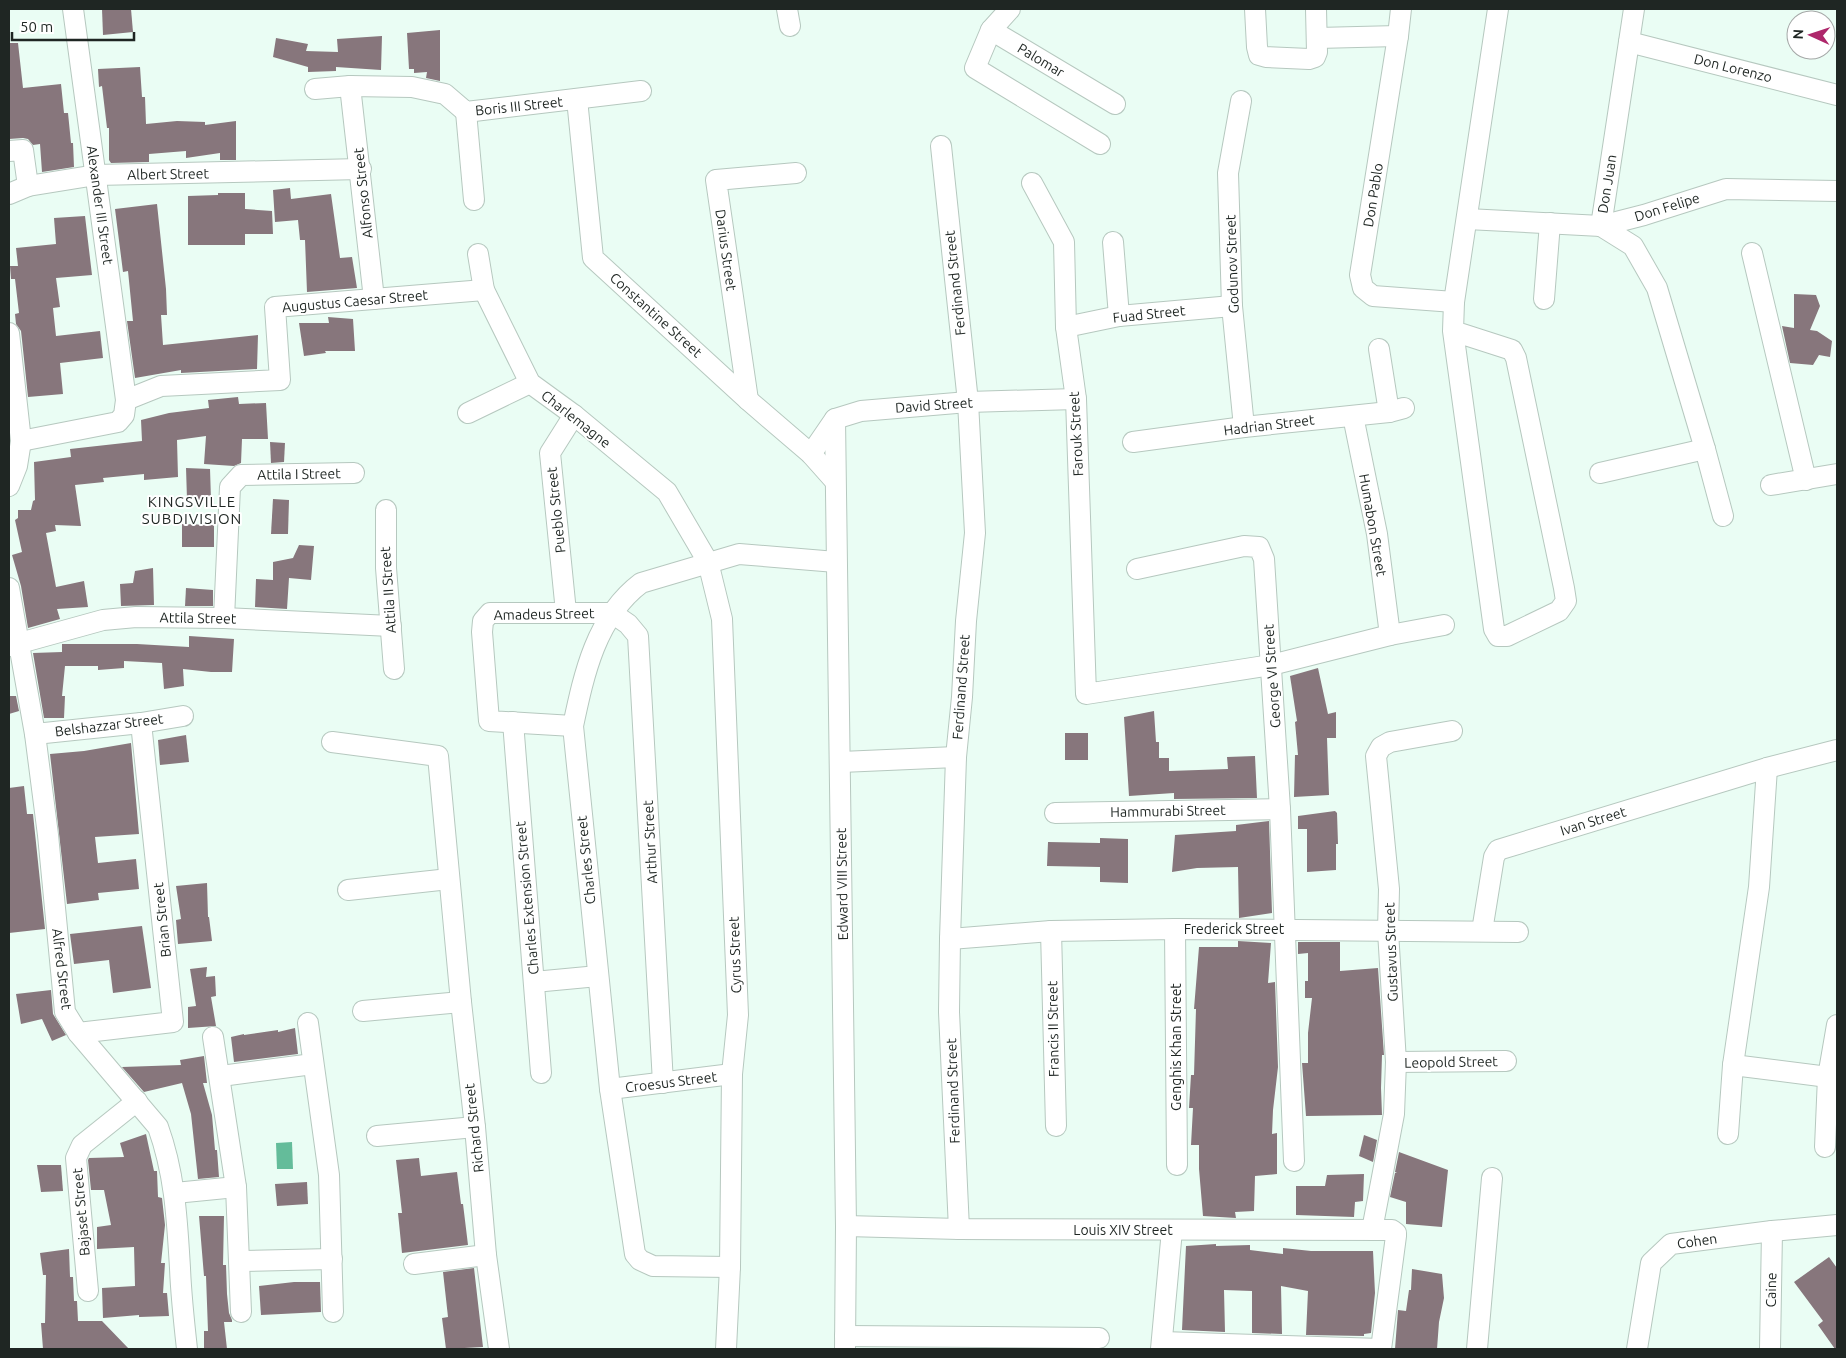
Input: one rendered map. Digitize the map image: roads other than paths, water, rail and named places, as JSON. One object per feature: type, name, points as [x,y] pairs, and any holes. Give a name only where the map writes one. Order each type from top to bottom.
[{"type":"street","name":"Alexander III Street","points":[[73,9],[126,400]]},
{"type":"street","points":[[1010,9],[991,30],[976,68],[1100,144]]},
{"type":"street","points":[[1255,9],[1257,47],[1259,55],[1266,57],[1315,57],[1318,38],[1316,9]]},
{"type":"street","name":"Don Pablo","points":[[1401,9],[1360,275],[1363,288],[1373,296],[1454,302]]},
{"type":"street","points":[[1454,331],[1512,350],[1516,358],[1564,588],[1566,602],[1559,611],[1507,636],[1498,636],[1494,629],[1454,331],[1454,302],[1498,9]]},
{"type":"street","name":"Don Juan","points":[[1634,9],[1601,226],[1633,246],[1657,288],[1723,516]]},
{"type":"street","name":"Palomar","points":[[991,30],[1115,104]]},
{"type":"street","points":[[1318,38],[1398,36]]},
{"type":"street","name":"Don Lorenzo","points":[[1629,42],[1837,95]]},
{"type":"street","name":"Boris III Street","points":[[314,89],[350,86],[412,86],[445,94],[466,112],[641,91]]},
{"type":"street","name":"Alfonso Street","points":[[350,86],[374,299]]},
{"type":"street","name":"Constantine Street","points":[[578,99],[593,258],[748,400],[811,454],[835,481]]},
{"type":"street","name":"Godunov Street","points":[[1241,101],[1228,173],[1232,306],[1244,427]]},
{"type":"street","points":[[466,112],[474,200]]},
{"type":"street","name":"Ferdinand Street","points":[[941,146],[968,402],[975,533],[966,621],[962,697],[956,757],[950,939],[949,1012],[958,1229]]},
{"type":"street","points":[[9,151],[23,150],[28,186],[9,194]]},
{"type":"street","name":"Albert Street","points":[[28,186],[96,175],[360,169]]},
{"type":"street","name":"Darius Street","points":[[748,400],[716,180],[796,173]]},
{"type":"street","name":"Farouk Street","points":[[1032,182],[1064,242],[1066,327],[1076,399],[1086,694],[1271,665]]},
{"type":"street","name":"Don Felipe","points":[[1467,219],[1601,226],[1644,215],[1726,189],[1837,190]]},
{"type":"street","points":[[1544,299],[1550,223]]},
{"type":"street","points":[[1113,242],[1119,316]]},
{"type":"street","points":[[1752,253],[1806,480]]},
{"type":"street","name":"Charlemagne","points":[[478,254],[484,290],[530,383],[574,415],[667,492],[708,562]]},
{"type":"street","name":"Augustus Caesar Street","points":[[126,400],[161,386],[280,380],[275,307],[484,290]]},
{"type":"street","name":"Fuad Street","points":[[1066,327],[1119,316],[1232,306]]},
{"type":"street","points":[[9,333],[21,441],[17,466],[9,486]]},
{"type":"street","name":"Hadrian Street","points":[[1133,442],[1244,427],[1397,410],[1379,349]]},
{"type":"street","points":[[468,413],[530,383]]},
{"type":"street","name":"David Street","points":[[835,419],[861,411],[968,402],[1076,399]]},
{"type":"street","points":[[21,441],[118,422],[124,415],[126,400]]},
{"type":"street","name":"Pueblo Street","points":[[566,612],[550,453],[574,415]]},
{"type":"street","name":"Humabon Street","points":[[1353,416],[1377,534],[1390,635]]},
{"type":"street","points":[[811,454],[835,419]]},
{"type":"street","name":"Edward VIII Street","points":[[835,419],[836,562],[841,762],[846,1226],[845,1343]]},
{"type":"street","points":[[1600,473],[1705,449]]},
{"type":"street","name":"Attila I Street","points":[[224,618],[230,486],[241,476],[354,473]]},
{"type":"street","points":[[1771,485],[1837,474]]},
{"type":"street","name":"Attila II Street","points":[[386,510],[386,568],[394,669]]},
{"type":"street","name":"George VI Street","points":[[1137,569],[1244,546],[1259,547],[1264,559],[1280,809],[1294,1161]]},
{"type":"street","name":"Charles Street","points":[[730,1266],[653,1266],[640,1260],[635,1254],[610,1090],[573,726],[582,681],[591,654],[612,613],[627,593],[641,583],[739,554],[836,562]]},
{"type":"street","name":"Cyrus Street","points":[[708,562],[722,619],[738,1015],[732,1074],[730,1266],[726,1349]]},
{"type":"street","name":"Alfred Street","points":[[9,588],[14,645],[35,734],[48,835],[65,1012],[78,1033],[158,1127],[165,1145],[175,1193],[186,1349]]},
{"type":"street","name":"Amadeus Street","points":[[514,722],[489,721],[483,621],[490,612],[612,613]]},
{"type":"street","name":"Arthur Street","points":[[612,613],[628,624],[638,636],[663,1083]]},
{"type":"street","name":"Attila Street","points":[[14,645],[103,620],[136,617],[224,618],[391,626]]},
{"type":"street","points":[[1271,665],[1390,635],[1444,625]]},
{"type":"street","name":"Belshazzar Street","points":[[35,734],[141,723],[183,716]]},
{"type":"street","points":[[514,722],[573,726]]},
{"type":"street","name":"Charles Extension Street","points":[[514,722],[519,809],[541,1073]]},
{"type":"street","name":"Brian Street","points":[[78,1033],[173,1022],[141,723]]},
{"type":"street","name":"Gustavus Street","points":[[1372,1230],[1394,1114],[1396,1062],[1388,931],[1389,889],[1376,756],[1381,747],[1390,742],[1452,731]]},
{"type":"street","name":"Richard Street","points":[[332,742],[438,756],[486,1255],[499,1349]]},
{"type":"street","points":[[1728,1134],[1733,1065],[1759,887],[1767,768],[1837,750]]},
{"type":"street","points":[[841,762],[956,757]]},
{"type":"street","name":"Ivan Street","points":[[1482,931],[1494,857],[1498,850],[1767,768]]},
{"type":"street","name":"Hammurabi Street","points":[[1055,813],[1280,809]]},
{"type":"street","points":[[348,890],[449,879]]},
{"type":"street","name":"Frederick Street","points":[[950,939],[1051,931],[1175,929],[1518,932]]},
{"type":"street","name":"Genghis Khan Street","points":[[1175,929],[1177,1165]]},
{"type":"street","name":"Francis II Street","points":[[1051,931],[1056,1126]]},
{"type":"street","points":[[534,982],[598,976]]},
{"type":"street","points":[[363,1011],[461,1002]]},
{"type":"street","points":[[308,1024],[328,1175],[333,1312]]},
{"type":"street","points":[[1825,1147],[1828,1077],[1837,1025]]},
{"type":"street","points":[[213,1037],[236,1187],[242,1312]]},
{"type":"street","name":"Leopold Street","points":[[1396,1062],[1506,1061]]},
{"type":"street","points":[[220,1076],[313,1064]]},
{"type":"street","points":[[1733,1065],[1828,1077]]},
{"type":"street","name":"Croesus Street","points":[[610,1090],[732,1074]]},
{"type":"street","name":"Bajaset Street","points":[[88,1291],[76,1158],[82,1145],[137,1101]]},
{"type":"street","points":[[378,1136],[475,1127]]},
{"type":"street","points":[[1477,1349],[1492,1178]]},
{"type":"street","points":[[175,1193],[236,1187]]},
{"type":"street","name":"Cohen","points":[[1637,1349],[1651,1263],[1671,1244],[1837,1224]]},
{"type":"street","name":"Louis XIV Street","points":[[846,1226],[958,1229],[1392,1230],[1396,1233],[1396,1236],[1381,1349]]},
{"type":"street","points":[[1172,1230],[1161,1346],[1381,1349]]},
{"type":"street","name":"Caine","points":[[1770,1349],[1772,1231]]},
{"type":"street","points":[[414,1264],[486,1255]]},
{"type":"street","points":[[240,1261],[332,1259]]},
{"type":"street","points":[[845,1343],[1099,1338]]},
{"type":"district","name":"KINGSVILLE SUBDIVISION","points":[[192,510]]}]
